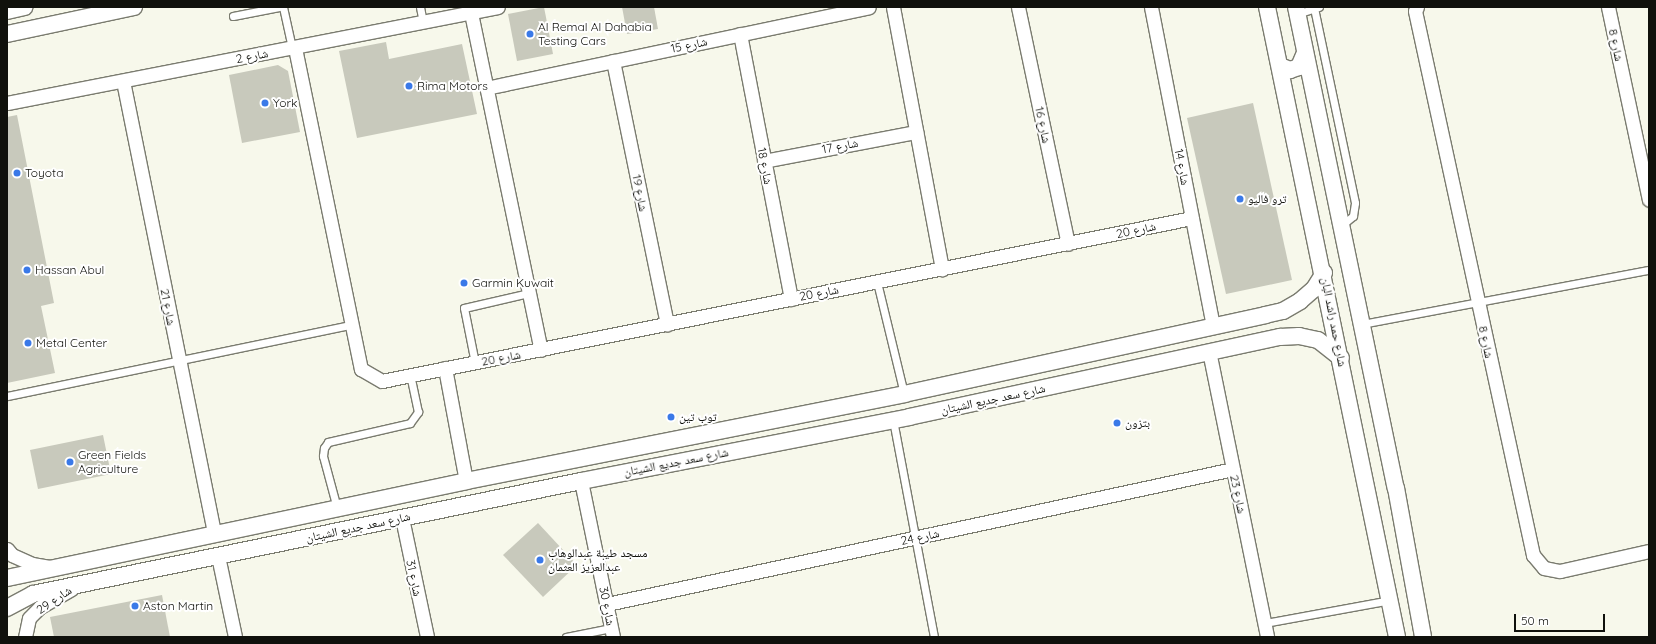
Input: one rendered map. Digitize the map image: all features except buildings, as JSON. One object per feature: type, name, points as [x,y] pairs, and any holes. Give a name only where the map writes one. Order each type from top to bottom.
[{"type":"street","points":[[7,11],[26,7]]},
{"type":"street","points":[[7,34],[134,7]]},
{"type":"street","name":"شارع 2","points":[[7,103],[498,7]]},
{"type":"street","name":"شارع 15","points":[[486,88],[869,7]]},
{"type":"street","points":[[892,7],[942,269]]},
{"type":"street","name":"شارع 16","points":[[1018,7],[1068,244]]},
{"type":"street","name":"شارع 14","points":[[1151,7],[1213,326]]},
{"type":"street","name":"شارع حمد راشد البان","points":[[1267,7],[1369,490],[1397,637]]},
{"type":"street","name":"شارع 8","points":[[1417,7],[1415,11],[1533,555],[1544,568],[1560,571],[1649,551]]},
{"type":"street","name":"شارع 8","points":[[1608,7],[1649,200]]},
{"type":"street","points":[[1296,11],[1396,488],[1423,637]]},
{"type":"street","points":[[471,12],[541,350]]},
{"type":"street","name":"شارع 18","points":[[740,34],[790,299]]},
{"type":"street","name":"شارع 20","points":[[293,48],[361,369],[382,381],[1192,218]]},
{"type":"street","points":[[1280,66],[1290,70],[1299,67],[1306,53]]},
{"type":"street","name":"شارع 19","points":[[613,62],[666,325]]},
{"type":"street","name":"شارع 21","points":[[123,81],[214,533]]},
{"type":"street","name":"شارع 17","points":[[764,161],[916,132]]},
{"type":"street","name":"شارع سعد جديع الشيتان","points":[[7,578],[133,550],[466,481],[904,394],[1283,311],[1300,302],[1314,289],[1324,273]]},
{"type":"street","points":[[1265,315],[1274,325],[1270,339]]},
{"type":"street","name":"شارع سعد جديع الشيتان","points":[[7,608],[33,594],[582,481],[909,417],[1270,339],[1299,336],[1318,340],[1341,358]]},
{"type":"street","name":"شارع 23","points":[[1209,351],[1268,637]]},
{"type":"street","points":[[445,368],[466,481]]},
{"type":"street","points":[[904,394],[900,400],[899,407],[909,417]]},
{"type":"street","points":[[865,402],[873,405],[877,412],[875,420],[869,424]]},
{"type":"street","name":"شارع 24","points":[[607,604],[1233,469]]},
{"type":"street","name":"شارع 30","points":[[582,481],[612,632]]},
{"type":"street","points":[[1369,490],[1382,498],[1391,496],[1396,488]]},
{"type":"street","name":"شارع 31","points":[[402,518],[427,637]]},
{"type":"street","points":[[1377,529],[1385,520],[1403,523]]},
{"type":"street","points":[[186,539],[179,543],[176,551],[179,558],[190,562]]},
{"type":"street","points":[[7,549],[12,556],[32,564],[56,568]]},
{"type":"street","points":[[133,550],[140,552],[144,559],[142,569],[136,574]]},
{"type":"street","points":[[218,556],[235,637]]},
{"type":"street","name":"شارع 29","points":[[25,637],[30,618],[35,613],[76,586]]},
{"type":"lane","points":[[233,16],[279,7]]},
{"type":"lane","points":[[283,7],[293,48]]},
{"type":"lane","points":[[420,7],[423,22]]},
{"type":"lane","points":[[1296,11],[1316,7],[1355,203],[1353,216],[1342,225]]},
{"type":"lane","points":[[1362,324],[1478,304],[1649,270]]},
{"type":"lane","points":[[877,282],[904,394]]},
{"type":"lane","points":[[475,363],[464,308],[529,293]]},
{"type":"lane","points":[[7,396],[351,325]]},
{"type":"lane","points":[[337,508],[324,456],[324,448],[328,442],[410,423],[418,412],[410,375]]},
{"type":"lane","points":[[892,420],[934,637]]},
{"type":"lane","points":[[1265,623],[1390,600]]},
{"type":"lane","points":[[566,637],[612,632]]},
{"type":"place","name":"Al Remal Al Dahabia Testing Cars","points":[[530,34]]},
{"type":"place","name":"Rima Motors","points":[[409,86]]},
{"type":"place","name":"York","points":[[265,103]]},
{"type":"place","name":"Toyota","points":[[17,173]]},
{"type":"place","name":"ترو فاليو","points":[[1240,199]]},
{"type":"place","name":"Hassan Abul","points":[[27,270]]},
{"type":"place","name":"Garmin Kuwait","points":[[464,283]]},
{"type":"place","name":"Metal Center","points":[[28,343]]},
{"type":"place","name":"توب تين","points":[[671,417]]},
{"type":"place","name":"بتزون","points":[[1117,423]]},
{"type":"place","name":"Green Fields Agriculture","points":[[70,462]]},
{"type":"place","name":"مسجد طيبة عبدالوهاب عبدالعزيز العثمان","points":[[540,560]]},
{"type":"place","name":"Aston Martin","points":[[135,606]]}]
